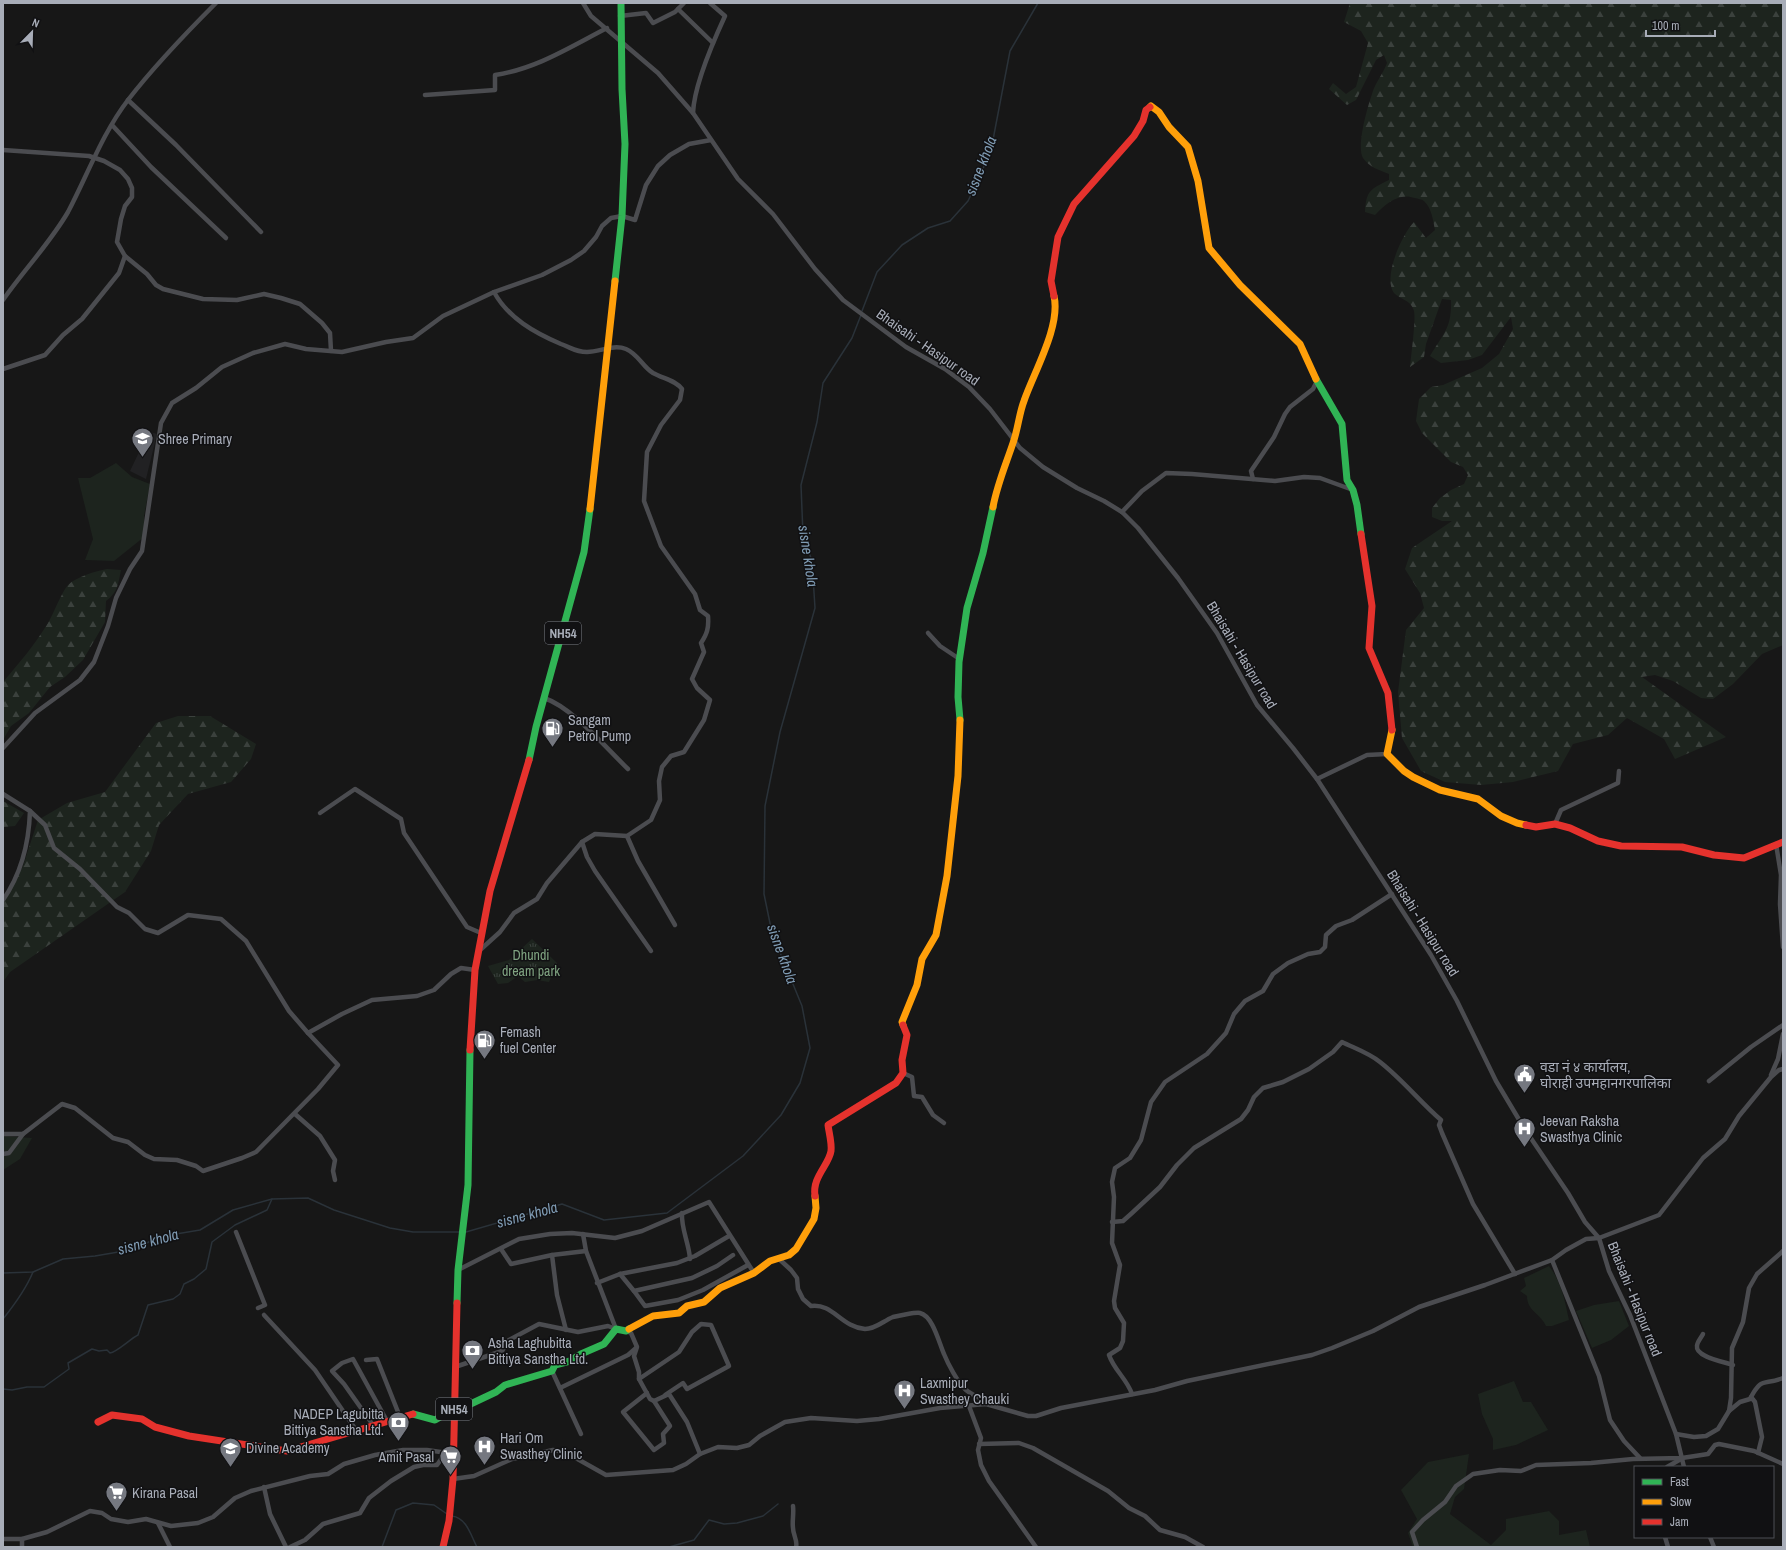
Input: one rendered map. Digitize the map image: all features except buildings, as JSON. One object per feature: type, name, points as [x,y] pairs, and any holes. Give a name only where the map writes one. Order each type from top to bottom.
[{"type":"street","points":[[3,300],[47,243],[67,213],[94,157],[128,100],[170,49],[216,3]]},
{"type":"street","name":"Bhaisahi - Hasipur road","points":[[583,3],[591,16],[607,28],[620,42],[658,73],[693,113],[738,179],[773,214],[815,269],[843,300],[906,347],[945,369],[969,387],[990,409],[1014,441],[1030,458],[1043,468],[1076,488],[1104,501],[1122,512],[1159,554],[1191,594],[1218,633],[1257,705],[1317,779],[1392,894],[1445,978],[1489,1067],[1521,1123],[1568,1193],[1585,1222],[1599,1238],[1609,1271],[1630,1315],[1676,1434],[1684,1466]]},
{"type":"street","name":"NH54","points":[[443,1547],[449,1521],[453,1479],[458,1270],[463,1232],[463,1217],[468,1185],[470,1048],[475,970],[490,891],[528,763],[544,698],[584,552],[622,216],[625,132],[620,42],[621,3]]},
{"type":"street","points":[[620,16],[646,13],[653,23],[678,9],[684,3]]},
{"type":"street","points":[[693,113],[694,100],[713,43],[724,16],[710,3]]},
{"type":"street","points":[[678,9],[713,43]]},
{"type":"street","points":[[424,95],[495,90],[495,75],[527,68],[607,28]]},
{"type":"street","points":[[128,100],[176,145],[261,232]]},
{"type":"street","points":[[626,1331],[653,1316],[679,1313],[686,1306],[704,1302],[720,1288],[754,1273],[770,1261],[789,1255],[796,1250],[814,1219],[816,1208],[814,1191],[818,1177],[831,1151],[828,1126],[896,1083],[901,1078],[903,1073],[902,1060],[907,1035],[902,1022],[917,985],[922,959],[936,935],[947,876],[959,756],[959,662],[968,608],[983,553],[996,490],[1014,441],[1023,402],[1048,340],[1054,317],[1056,304],[1050,281],[1058,237],[1074,204],[1134,136],[1143,121],[1146,110],[1151,106],[1159,112],[1169,127],[1188,148],[1198,181],[1209,248],[1240,285],[1300,344],[1317,381],[1342,424],[1347,480],[1353,490],[1357,505],[1372,606],[1369,648],[1388,692],[1390,706],[1392,730],[1387,754]]},
{"type":"street","points":[[112,125],[151,167],[226,238]]},
{"type":"street","points":[[3,748],[35,713],[80,680],[94,662],[108,626],[116,598],[130,569],[142,551],[161,423],[172,403],[196,388],[222,367],[253,353],[285,344],[306,349],[342,352],[386,342],[414,338],[443,316],[494,292],[542,275],[571,260],[584,251],[611,218],[622,216],[635,220],[646,185],[658,166],[670,155],[689,144],[711,140]]},
{"type":"street","points":[[3,150],[94,157],[120,170],[128,179],[132,188],[132,197],[125,206],[117,242],[125,256],[147,274],[156,285],[163,289],[203,299],[236,300],[264,294],[300,304],[322,323],[330,333],[331,351]]},
{"type":"street","points":[[3,369],[46,355],[63,335],[86,314],[119,273],[125,256]]},
{"type":"street","points":[[478,952],[500,932],[514,913],[537,899],[547,883],[582,842],[595,834],[627,836],[651,820],[660,800],[659,781],[662,767],[671,756],[684,752],[704,720],[710,700],[697,688],[692,679],[704,652],[701,644],[707,633],[709,625],[708,616],[700,610],[695,594],[661,546],[644,500],[647,452],[661,425],[680,400],[682,389],[678,384],[665,380],[650,371],[640,359],[625,349],[608,347],[598,352],[575,351],[548,339],[533,331],[510,314],[494,292]]},
{"type":"street","points":[[1253,479],[1251,471],[1274,437],[1285,414],[1290,407],[1313,389],[1317,381]]},
{"type":"street","points":[[1122,512],[1142,492],[1166,473],[1275,481],[1304,477],[1320,478],[1353,490]]},
{"type":"street","points":[[928,633],[940,646],[958,658],[959,662]]},
{"type":"street","points":[[544,698],[561,706],[573,715],[628,769]]},
{"type":"street","points":[[1317,779],[1367,755],[1387,754],[1404,771],[1413,777],[1440,790],[1478,799],[1501,816],[1517,823],[1536,827],[1555,824],[1570,828],[1598,841],[1621,846],[1682,847],[1714,855],[1744,858],[1779,843],[1781,875],[1780,904],[1783,947]]},
{"type":"street","points":[[1555,824],[1561,810],[1618,783],[1619,771]]},
{"type":"street","points":[[320,813],[355,789],[402,819],[404,832],[467,926],[481,933]]},
{"type":"street","points":[[3,794],[30,811],[45,825],[54,848],[80,869],[117,907],[129,914],[145,929],[158,933],[188,915],[221,919],[246,941],[290,1011],[338,1065],[295,1114],[256,1152],[203,1171],[196,1166],[177,1160],[154,1159],[145,1155],[128,1142],[113,1138],[76,1108],[62,1104],[24,1134],[9,1152],[3,1154]]},
{"type":"street","points":[[3,900],[21,865],[29,831],[30,811]]},
{"type":"street","points":[[627,836],[638,860],[675,925]]},
{"type":"street","points":[[582,842],[587,857],[595,871],[652,951]]},
{"type":"street","points":[[1132,1394],[1129,1385],[1111,1361],[1109,1355],[1120,1348],[1123,1341],[1124,1323],[1115,1308],[1114,1301],[1120,1265],[1112,1243],[1114,1197],[1112,1182],[1115,1168],[1130,1158],[1141,1140],[1151,1102],[1165,1082],[1207,1054],[1226,1033],[1234,1014],[1245,1001],[1263,991],[1273,974],[1288,964],[1308,954],[1320,952],[1325,947],[1326,936],[1336,926],[1352,920],[1392,894]]},
{"type":"street","points":[[308,1033],[342,1014],[372,1000],[417,996],[434,990],[451,974],[461,968],[475,970]]},
{"type":"street","points":[[1709,1081],[1751,1047],[1783,1025]]},
{"type":"street","points":[[1771,1077],[1778,1059],[1783,1034]]},
{"type":"street","points":[[1112,1222],[1123,1221],[1132,1213],[1160,1187],[1177,1165],[1194,1148],[1241,1119],[1248,1110],[1254,1097],[1263,1088],[1283,1082],[1309,1069],[1332,1052],[1342,1042],[1380,1062],[1406,1084],[1432,1113],[1441,1120],[1439,1125],[1467,1191],[1515,1274]]},
{"type":"street","points":[[453,1479],[474,1476],[512,1459],[553,1450],[565,1452],[606,1475],[673,1470],[700,1454],[718,1447],[737,1448],[749,1445],[760,1436],[785,1422],[811,1418],[850,1421],[878,1419],[940,1408],[986,1404],[1028,1416],[1036,1416],[1061,1408],[1155,1390],[1187,1381],[1312,1355],[1373,1331],[1419,1308],[1552,1260],[1586,1239],[1599,1238],[1659,1215],[1703,1158],[1725,1139],[1739,1116],[1771,1077],[1779,1070],[1783,1069]]},
{"type":"street","points":[[903,1073],[912,1077],[914,1096],[922,1097],[933,1115],[944,1123]]},
{"type":"street","points":[[295,1114],[320,1136],[335,1160],[333,1171],[335,1180]]},
{"type":"street","points":[[3,1134],[24,1134]]},
{"type":"street","points":[[458,1270],[519,1239],[550,1234],[583,1234],[615,1238],[628,1235],[709,1202],[728,1236],[754,1273]]},
{"type":"street","points":[[682,1213],[681,1222],[689,1246],[690,1259]]},
{"type":"street","points":[[236,1232],[265,1305],[258,1308]]},
{"type":"street","points":[[583,1234],[586,1251],[616,1330]]},
{"type":"street","points":[[597,1283],[620,1274],[690,1259],[728,1236]]},
{"type":"street","points":[[501,1249],[511,1264],[552,1255],[586,1251]]},
{"type":"street","points":[[1729,1411],[1733,1365],[1732,1348],[1743,1322],[1750,1288],[1757,1274],[1783,1251]]},
{"type":"street","points":[[552,1255],[557,1294],[566,1330]]},
{"type":"street","points":[[634,1291],[692,1278],[717,1266],[733,1255]]},
{"type":"street","points":[[778,1258],[797,1278],[798,1289],[803,1299],[811,1306],[818,1305],[828,1308],[836,1316],[848,1324],[865,1329],[878,1326],[893,1317],[920,1313],[927,1317],[932,1325],[944,1354],[967,1390],[998,1407]]},
{"type":"street","points":[[1552,1260],[1599,1376],[1610,1420],[1624,1441],[1640,1458]]},
{"type":"street","points":[[620,1274],[645,1306],[678,1300],[703,1290],[748,1265]]},
{"type":"street","points":[[264,1315],[315,1370],[356,1430]]},
{"type":"street","points":[[455,1367],[502,1351],[509,1340],[539,1324],[578,1332],[608,1326],[616,1330],[631,1333],[637,1347],[634,1356],[639,1372],[639,1379],[647,1394],[670,1426],[663,1434],[664,1442],[654,1450],[623,1412],[647,1394]]},
{"type":"street","points":[[639,1379],[679,1352],[692,1332],[701,1324],[711,1325],[729,1366],[687,1389],[683,1383],[654,1402]]},
{"type":"street","points":[[581,1434],[552,1371],[554,1365],[570,1361],[581,1354],[604,1344],[616,1330]]},
{"type":"street","points":[[1703,1334],[1697,1346],[1700,1353],[1706,1357],[1733,1365]]},
{"type":"street","points":[[560,1388],[628,1356],[637,1347]]},
{"type":"street","points":[[373,1426],[344,1384],[332,1371],[342,1363],[353,1359],[387,1421]]},
{"type":"street","points":[[366,1360],[377,1359],[400,1418]]},
{"type":"street","points":[[98,1422],[112,1416],[142,1419],[155,1427],[189,1436],[287,1451],[412,1414],[436,1420],[454,1409],[460,1409],[505,1385],[552,1371]]},
{"type":"street","points":[[1676,1434],[1694,1437],[1706,1436],[1718,1429],[1729,1411],[1740,1402],[1751,1397],[1756,1387],[1762,1383],[1773,1382],[1783,1378]]},
{"type":"street","points":[[665,1395],[669,1394],[681,1411],[700,1454]]},
{"type":"street","points":[[1751,1397],[1755,1402],[1762,1437],[1758,1453]]},
{"type":"street","points":[[969,1406],[981,1438],[978,1450],[981,1464],[989,1481],[1036,1547]]},
{"type":"street","points":[[979,1444],[1019,1443],[1033,1448],[1108,1490],[1129,1508],[1145,1516],[1160,1530],[1185,1536],[1203,1547]]},
{"type":"street","points":[[1417,1547],[1412,1532],[1423,1520],[1445,1502],[1456,1486],[1473,1474],[1500,1470],[1521,1471],[1536,1465],[1591,1463],[1640,1458],[1682,1458],[1708,1454],[1715,1445],[1719,1444],[1758,1453],[1783,1464]]},
{"type":"street","points":[[3,1539],[22,1539],[47,1532],[90,1511],[102,1513],[111,1519],[128,1522],[146,1520],[171,1526],[198,1523],[213,1517],[235,1498],[264,1487],[278,1485],[310,1476],[328,1474],[344,1464],[396,1451],[427,1450],[454,1454]]},
{"type":"street","points":[[290,1547],[306,1540],[323,1524],[360,1513],[370,1498],[384,1485],[414,1467],[422,1465],[437,1465],[446,1452]]},
{"type":"street","points":[[1669,1466],[1682,1458]]},
{"type":"street","points":[[264,1487],[270,1514],[286,1547]]},
{"type":"street","points":[[793,1506],[794,1514],[792,1528],[797,1544],[796,1547]]},
{"type":"street","points":[[158,1523],[170,1547]]},
{"type":"street","points":[[22,1539],[22,1547]]},
{"type":"shaded area","name":"Shree Primary","points":[[141,429],[157,434],[146,479],[130,471],[141,448],[134,442]]},
{"type":"green space","points":[[1350,3],[1783,3],[1783,645],[1762,654],[1733,684],[1713,699],[1701,698],[1673,681],[1655,675],[1642,677],[1726,737],[1675,759],[1664,739],[1627,718],[1608,735],[1573,744],[1558,771],[1513,782],[1481,785],[1445,782],[1421,771],[1402,738],[1398,692],[1406,630],[1424,608],[1420,593],[1405,569],[1412,548],[1452,521],[1442,521],[1432,517],[1432,508],[1440,498],[1451,490],[1464,484],[1468,475],[1463,467],[1451,462],[1422,433],[1416,421],[1419,399],[1431,387],[1443,385],[1482,368],[1499,354],[1513,329],[1511,317],[1482,355],[1468,360],[1441,363],[1430,356],[1446,330],[1450,317],[1451,300],[1442,299],[1426,344],[1424,357],[1410,367],[1414,330],[1414,311],[1413,307],[1408,302],[1394,293],[1391,286],[1392,266],[1405,235],[1414,222],[1426,238],[1435,230],[1429,207],[1420,199],[1409,197],[1398,198],[1388,203],[1375,215],[1365,212],[1368,195],[1371,191],[1389,180],[1389,174],[1368,164],[1363,158],[1361,152],[1363,126],[1368,107],[1375,86],[1387,63],[1384,55],[1376,60],[1356,100],[1347,105],[1329,89],[1333,83],[1346,94],[1356,87],[1368,43],[1361,31],[1344,22]]},
{"type":"green space","points":[[116,463],[132,477],[150,484],[144,516],[144,537],[114,561],[85,560],[93,539],[78,478],[90,478]]},
{"type":"green space","points":[[107,569],[121,570],[118,584],[113,594],[106,601],[105,622],[83,660],[65,677],[50,687],[29,713],[11,726],[3,740],[3,682],[27,654],[43,631],[68,585],[81,577]]},
{"type":"green space","points":[[178,716],[210,716],[256,744],[251,759],[231,782],[188,794],[159,825],[151,851],[125,892],[10,972],[3,982],[3,901],[23,866],[38,820],[67,803],[105,792],[156,723]]},
{"type":"green space","points":[[3,801],[24,813],[15,826],[3,827]]},
{"type":"green space","name":"Dhundi dream park","points":[[532,939],[557,963],[549,982],[537,980],[525,982],[518,976],[508,983],[498,984],[488,966],[509,960]]},
{"type":"green space","points":[[3,1136],[32,1138],[20,1159],[3,1170]]},
{"type":"green space","points":[[1549,1266],[1560,1285],[1569,1320],[1552,1326],[1546,1326],[1531,1309],[1527,1296],[1520,1291],[1526,1286],[1524,1278]]},
{"type":"green space","points":[[1619,1301],[1629,1326],[1611,1340],[1592,1348],[1576,1311],[1594,1305]]},
{"type":"green space","points":[[1514,1381],[1523,1402],[1531,1402],[1548,1430],[1516,1445],[1493,1450],[1493,1439],[1482,1414],[1478,1394]]},
{"type":"green space","points":[[1469,1454],[1464,1489],[1455,1497],[1450,1514],[1491,1545],[1506,1530],[1506,1519],[1549,1511],[1559,1521],[1559,1535],[1586,1530],[1590,1547],[1413,1547],[1408,1533],[1417,1519],[1401,1490],[1428,1462]]},
{"type":"waterway","name":"sisne khola","points":[[862,311],[877,272],[902,245],[928,228],[950,221],[968,201],[981,174],[992,145],[1010,51],[1038,3]]},
{"type":"waterway","name":"sisne khola","points":[[466,1232],[562,1204],[604,1220],[667,1213],[743,1156],[781,1115],[800,1083],[810,1048],[802,1006],[772,933],[764,894],[765,806],[780,732],[815,608],[812,561],[803,535],[801,485],[817,422],[823,383],[852,338],[861,315]]},
{"type":"waterway","name":"sisne khola","points":[[3,1273],[33,1272],[63,1259],[95,1256],[136,1249],[158,1237],[200,1230],[233,1210],[272,1199],[308,1198],[334,1210],[390,1228],[413,1232],[460,1232]]},
{"type":"waterway","points":[[3,1389],[12,1390],[27,1387],[44,1387],[69,1369],[68,1363],[92,1349],[99,1351],[107,1350],[110,1353],[120,1348],[138,1335],[148,1305],[173,1299],[180,1294],[184,1284],[194,1279],[206,1269],[212,1242],[235,1225],[267,1210],[272,1199]]},
{"type":"waterway","points":[[3,1319],[20,1296],[33,1272]]},
{"type":"waterway","points":[[382,1547],[396,1510],[413,1503],[434,1505],[447,1514]]},
{"type":"waterway","points":[[669,1547],[694,1540],[709,1520],[724,1524],[737,1523],[763,1516],[778,1504]]},
{"type":"waterway","points":[[452,1516],[457,1517],[465,1524],[477,1547]]},
{"type":"traffic: fast","points":[[615,281],[622,216],[625,144],[622,89],[621,3]]},
{"type":"traffic: fast","points":[[1316,379],[1342,424],[1347,480],[1353,490],[1357,505],[1361,534]]},
{"type":"traffic: fast","points":[[960,720],[958,697],[959,662],[967,608],[983,553],[993,507]]},
{"type":"traffic: fast","points":[[529,760],[536,727],[584,552],[590,509]]},
{"type":"traffic: fast","points":[[457,1303],[458,1270],[468,1185],[470,1050]]},
{"type":"traffic: fast","points":[[413,1414],[435,1420],[454,1409],[460,1409],[496,1392],[505,1385],[552,1371],[555,1365],[570,1361],[581,1354],[604,1344],[616,1329],[626,1331],[629,1329]]},
{"type":"traffic: slow","points":[[1150,107],[1151,106],[1159,112],[1169,127],[1188,147],[1198,181],[1209,248],[1240,285],[1300,344],[1316,379]]},
{"type":"traffic: slow","points":[[590,509],[615,281]]},
{"type":"traffic: slow","points":[[993,507],[999,483],[1015,438],[1022,406],[1050,335],[1054,321],[1054,296]]},
{"type":"traffic: slow","points":[[903,1025],[902,1022],[917,985],[922,959],[936,935],[947,876],[958,776],[960,720]]},
{"type":"traffic: slow","points":[[1392,730],[1387,754],[1404,771],[1440,790],[1478,799],[1501,816],[1526,825]]},
{"type":"traffic: slow","points":[[629,1329],[653,1316],[679,1313],[687,1306],[704,1302],[720,1288],[754,1273],[770,1261],[789,1255],[796,1249],[814,1219],[816,1208],[815,1196]]},
{"type":"traffic: jam","points":[[1054,296],[1051,281],[1058,237],[1074,204],[1134,136],[1143,121],[1146,110],[1150,107]]},
{"type":"traffic: jam","points":[[1361,534],[1372,606],[1369,648],[1388,693],[1392,730]]},
{"type":"traffic: jam","points":[[470,1050],[475,970],[490,891],[529,760]]},
{"type":"traffic: jam","points":[[1526,825],[1536,827],[1555,824],[1570,828],[1598,841],[1621,846],[1682,847],[1714,855],[1744,858],[1783,842]]},
{"type":"traffic: jam","points":[[815,1196],[818,1177],[830,1156],[831,1151],[828,1125],[896,1083],[903,1073],[902,1060],[907,1035],[903,1025]]},
{"type":"traffic: jam","points":[[443,1547],[449,1521],[453,1479],[457,1303]]},
{"type":"traffic: jam","points":[[98,1422],[112,1415],[142,1419],[155,1427],[189,1436],[287,1451],[413,1414]]},
{"type":"place","name":"Shree Primary","points":[[143,458]]},
{"type":"place","name":"Sangam Petrol Pump","points":[[552,748]]},
{"type":"place","name":"Femash fuel Center","points":[[485,1060]]},
{"type":"place","name":"वडा नं ४ कार्यालय, घोराही उपमहानगरपालिका","points":[[1525,1094]]},
{"type":"place","name":"Jeevan Raksha Swasthya Clinic","points":[[1524,1148]]},
{"type":"place","name":"Asha Laghubitta Bittiya Sanstha Ltd.","points":[[473,1370]]},
{"type":"place","name":"Laxmipur Swasthey Chauki","points":[[904,1410]]},
{"type":"place","name":"NADEP Lagubitta Bittiya Sanstha Ltd.","points":[[399,1442]]},
{"type":"place","name":"Hari Om Swasthey Clinic","points":[[485,1466]]},
{"type":"place","name":"Divine Academy","points":[[231,1468]]},
{"type":"place","name":"Amit Pasal","points":[[450,1476]]},
{"type":"place","name":"Kirana Pasal","points":[[116,1512]]}]
